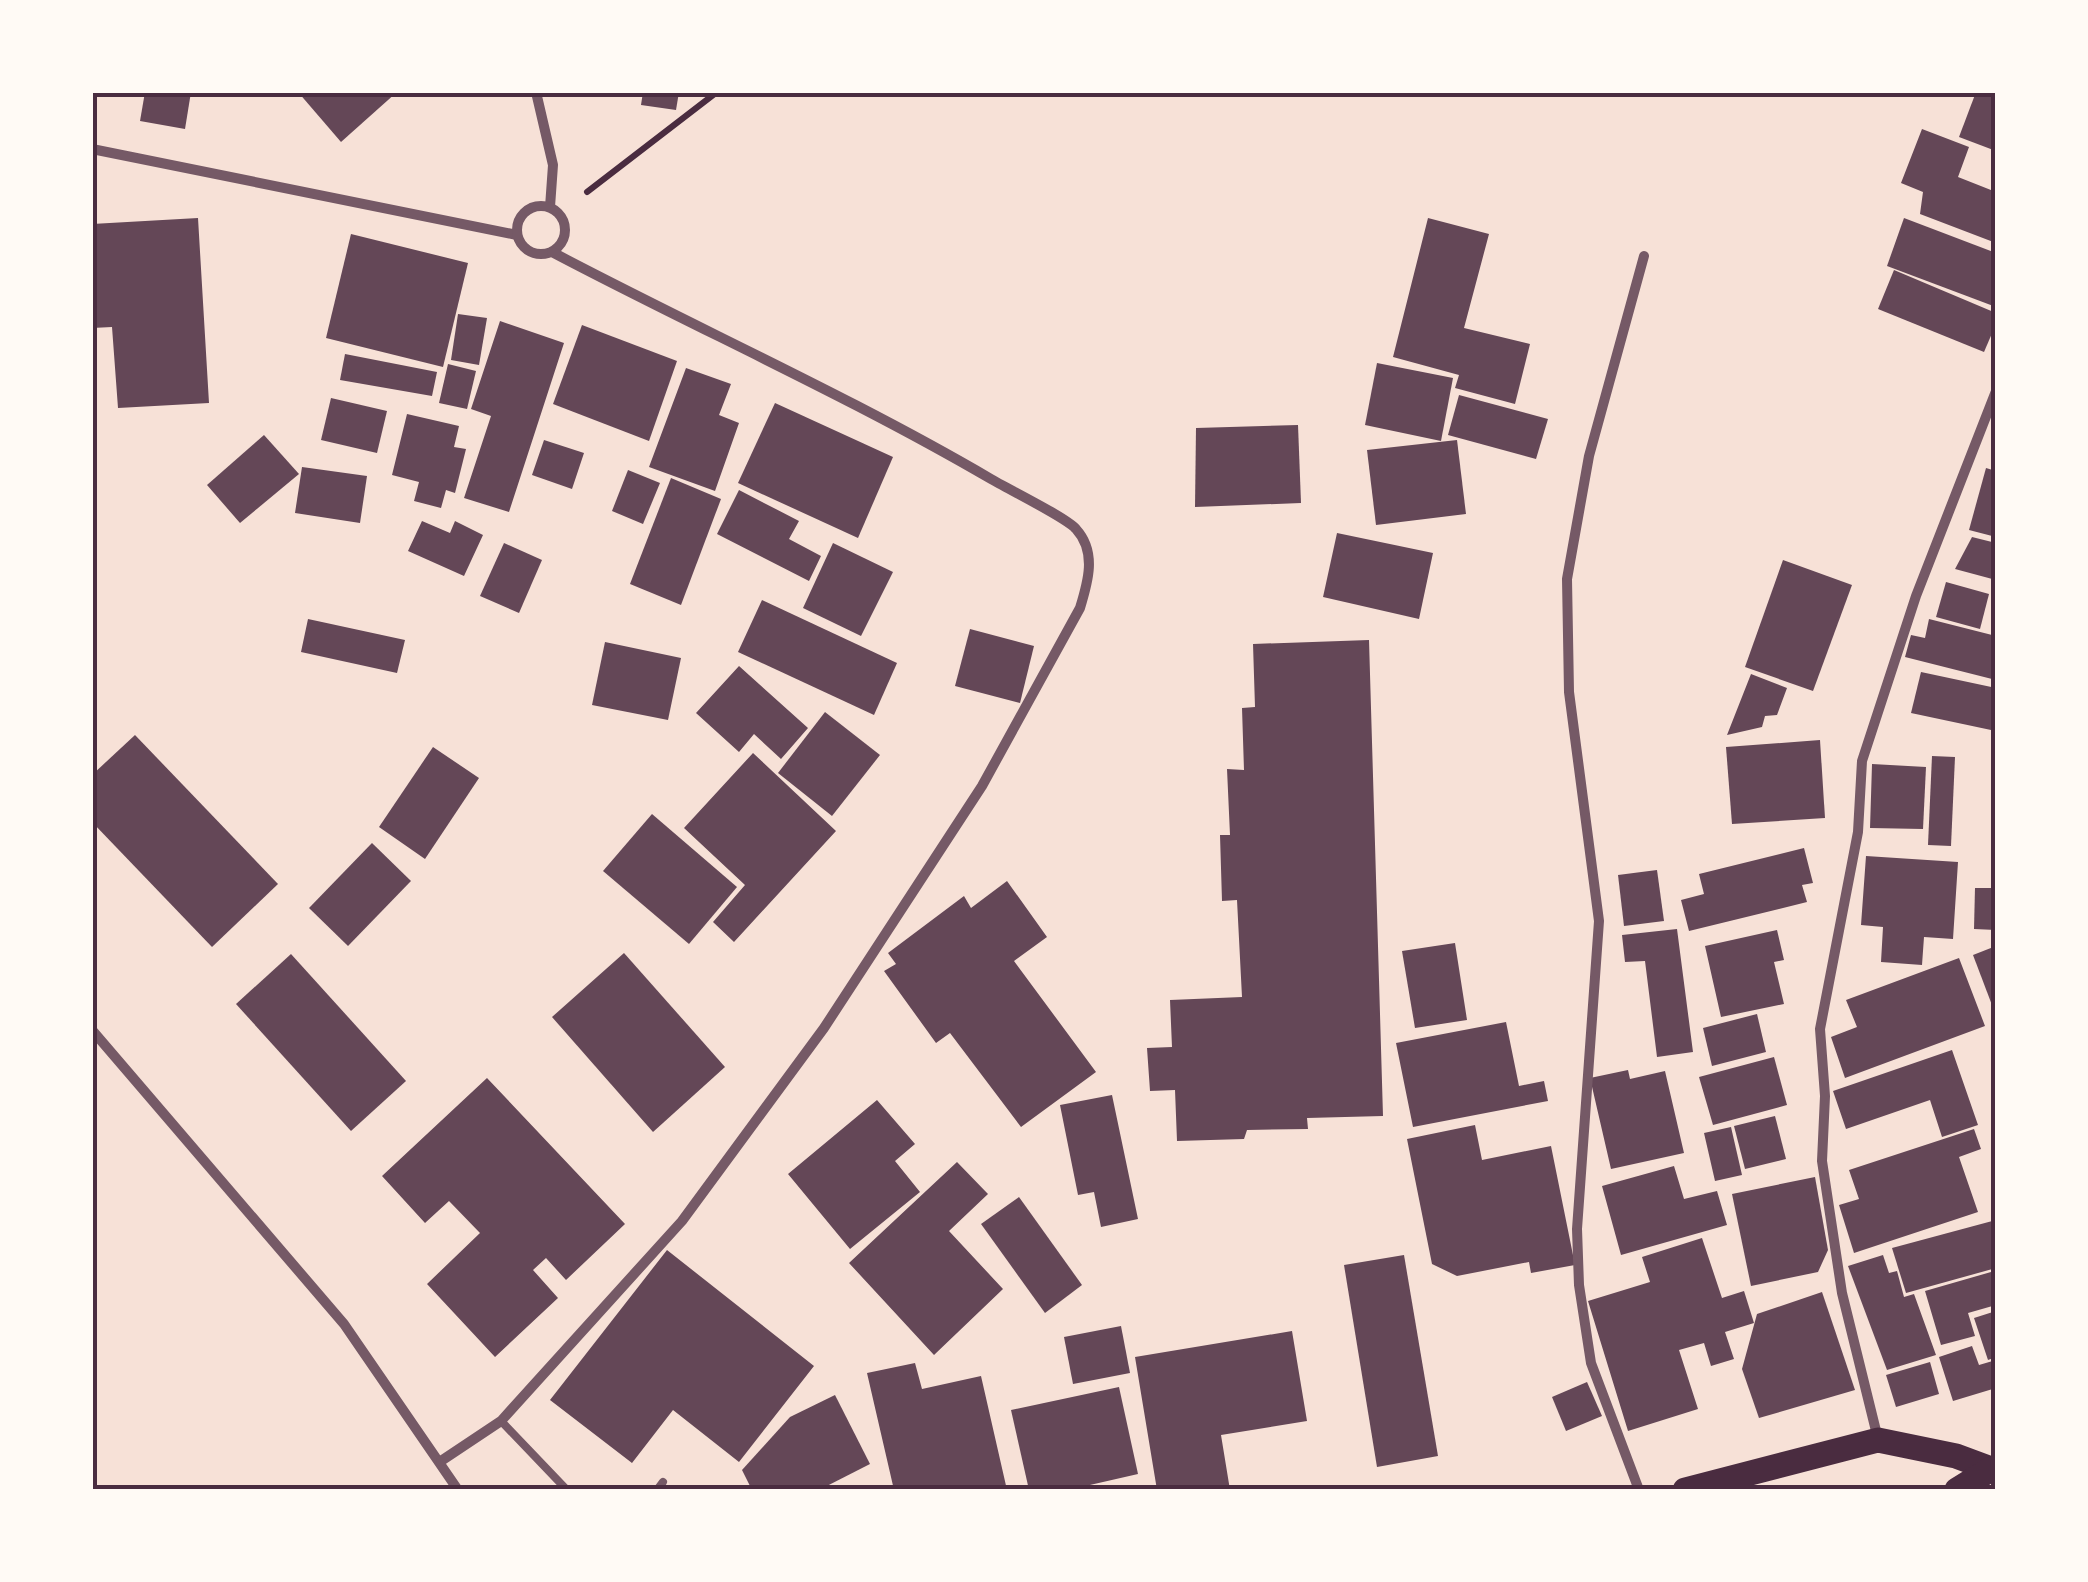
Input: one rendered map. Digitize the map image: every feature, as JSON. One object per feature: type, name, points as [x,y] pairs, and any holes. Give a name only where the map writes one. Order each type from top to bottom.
[{"type":"main road","points":[[1685,1490],[1878,1440],[1956,1456],[1990,1470],[1958,1490]]},
{"type":"street","points":[[536,92],[552,165],[555,210],[565,235],[552,252]]},
{"type":"street","points":[[92,149],[518,235]]},
{"type":"street","points":[[440,1461],[502,1421],[682,1221],[824,1028],[982,786],[1080,608],[1090,580],[1090,560],[1076,529],[907,430],[552,252],[530,252],[522,246],[517,224],[529,208],[555,210]]},
{"type":"street","points":[[1639,1490],[1591,1363],[1579,1285],[1577,1229],[1599,921],[1569,692],[1566,579],[1588,456],[1644,256]]},
{"type":"street","points":[[1878,1440],[1842,1293],[1822,1161],[1825,1096],[1820,1029],[1858,832],[1862,761],[1916,596],[1996,391]]},
{"type":"street","points":[[92,1030],[344,1324],[458,1490]]},
{"type":"lane","points":[[502,1421],[567,1490]]},
{"type":"path","points":[[555,210],[717,92]]},
{"type":"building","points":[[145,92],[191,92],[185,129],[140,121]]},
{"type":"building","points":[[298,92],[397,92],[341,142]]},
{"type":"building","points":[[643,92],[679,92],[676,110],[641,105]]},
{"type":"building","points":[[1976,92],[1996,97],[1996,151],[1959,137]]},
{"type":"building","points":[[1922,129],[1969,147],[1958,177],[1996,192],[1996,243],[1920,214],[1923,192],[1901,183]]},
{"type":"building","points":[[198,218],[209,403],[118,408],[112,327],[92,328],[92,224]]},
{"type":"building","points":[[1428,218],[1489,234],[1464,328],[1530,344],[1515,404],[1455,388],[1459,375],[1393,357]]},
{"type":"building","points":[[1904,218],[1996,253],[1996,307],[1887,266]]},
{"type":"building","points":[[351,234],[468,263],[443,367],[326,338]]},
{"type":"building","points":[[1894,270],[1996,313],[1996,324],[1984,352],[1878,309]]},
{"type":"building","points":[[458,314],[487,318],[479,365],[451,360]]},
{"type":"building","points":[[500,321],[564,343],[509,512],[464,498],[491,416],[471,409]]},
{"type":"building","points":[[582,325],[677,361],[649,441],[553,404]]},
{"type":"building","points":[[345,354],[437,372],[432,396],[340,380]]},
{"type":"building","points":[[1377,363],[1453,378],[1441,441],[1365,425]]},
{"type":"building","points":[[448,364],[476,371],[467,409],[439,403]]},
{"type":"building","points":[[686,368],[731,384],[719,415],[739,423],[715,491],[649,467]]},
{"type":"building","points":[[1459,395],[1548,419],[1536,459],[1448,435]]},
{"type":"building","points":[[331,398],[387,411],[377,453],[321,440]]},
{"type":"building","points":[[775,403],[893,457],[858,538],[738,483]]},
{"type":"building","points":[[407,414],[459,426],[454,447],[466,449],[455,493],[446,490],[441,508],[414,501],[419,482],[392,475]]},
{"type":"building","points":[[1298,425],[1301,503],[1195,507],[1196,428]]},
{"type":"building","points":[[264,435],[299,474],[240,523],[207,485]]},
{"type":"building","points":[[544,440],[584,453],[572,489],[532,475]]},
{"type":"building","points":[[1457,440],[1466,514],[1376,525],[1367,450]]},
{"type":"building","points":[[302,467],[367,476],[360,523],[295,513]]},
{"type":"building","points":[[1986,468],[1996,471],[1996,537],[1969,530]]},
{"type":"building","points":[[628,470],[660,483],[643,524],[612,511]]},
{"type":"building","points":[[671,478],[721,499],[681,605],[630,584]]},
{"type":"building","points":[[739,490],[799,521],[789,539],[821,556],[809,581],[717,534]]},
{"type":"building","points":[[422,521],[450,533],[455,521],[483,535],[464,576],[408,551]]},
{"type":"building","points":[[1337,533],[1433,553],[1419,619],[1323,597]]},
{"type":"building","points":[[1972,537],[1996,543],[1996,580],[1955,569]]},
{"type":"building","points":[[504,543],[542,560],[519,613],[480,596]]},
{"type":"building","points":[[833,543],[893,572],[861,636],[803,608]]},
{"type":"building","points":[[1783,560],[1852,585],[1813,691],[1745,667]]},
{"type":"building","points":[[1946,582],[1989,594],[1980,629],[1936,617]]},
{"type":"building","points":[[762,600],[897,663],[874,715],[738,652]]},
{"type":"building","points":[[308,619],[405,640],[397,673],[301,652]]},
{"type":"building","points":[[1929,619],[1996,636],[1996,680],[1905,657],[1911,635],[1925,638]]},
{"type":"building","points":[[970,629],[1034,646],[1020,703],[955,686]]},
{"type":"building","points":[[1369,640],[1383,1116],[1307,1118],[1308,1129],[1247,1130],[1244,1139],[1177,1141],[1175,1090],[1150,1091],[1147,1048],[1172,1047],[1170,1000],[1242,997],[1237,900],[1222,901],[1220,835],[1230,835],[1227,769],[1244,770],[1242,708],[1255,707],[1253,644]]},
{"type":"building","points":[[605,642],[681,658],[668,720],[592,705]]},
{"type":"building","points":[[739,666],[808,728],[781,759],[754,734],[739,752],[696,713]]},
{"type":"building","points":[[1921,672],[1996,688],[1991,730],[1911,713]]},
{"type":"building","points":[[1751,674],[1787,688],[1777,715],[1765,716],[1762,727],[1727,735]]},
{"type":"building","points":[[825,712],[880,755],[832,816],[778,773]]},
{"type":"building","points":[[135,735],[278,884],[212,947],[92,822],[92,775]]},
{"type":"building","points":[[1820,740],[1825,818],[1732,824],[1726,747]]},
{"type":"building","points":[[433,747],[479,778],[425,859],[379,827]]},
{"type":"building","points":[[753,753],[836,831],[734,942],[713,922],[745,885],[684,828]]},
{"type":"building","points":[[1932,756],[1955,757],[1951,846],[1928,845]]},
{"type":"building","points":[[1872,764],[1926,767],[1923,829],[1870,828]]},
{"type":"building","points":[[652,814],[737,887],[689,944],[603,871]]},
{"type":"building","points":[[372,843],[411,881],[348,946],[309,908]]},
{"type":"building","points":[[1804,848],[1813,883],[1802,885],[1807,902],[1689,931],[1681,900],[1704,894],[1699,874]]},
{"type":"building","points":[[1866,856],[1958,862],[1953,939],[1924,937],[1922,965],[1881,962],[1883,927],[1861,925]]},
{"type":"building","points":[[1657,870],[1664,921],[1624,926],[1618,875]]},
{"type":"building","points":[[1007,881],[1047,937],[1014,961],[1096,1072],[1021,1127],[950,1033],[936,1043],[884,971],[896,964],[888,953],[964,896],[971,908]]},
{"type":"building","points":[[1975,888],[1996,888],[1996,930],[1974,929]]},
{"type":"building","points":[[1677,929],[1693,1052],[1657,1057],[1645,961],[1625,962],[1622,935]]},
{"type":"building","points":[[1777,930],[1784,960],[1774,962],[1784,1004],[1721,1017],[1705,946]]},
{"type":"building","points":[[1455,943],[1467,1020],[1415,1028],[1402,951]]},
{"type":"building","points":[[1996,946],[1996,1013],[1995,1013],[1973,955]]},
{"type":"building","points":[[624,953],[725,1067],[653,1132],[552,1017]]},
{"type":"building","points":[[291,954],[406,1081],[351,1131],[236,1004]]},
{"type":"building","points":[[1959,958],[1985,1026],[1845,1078],[1831,1037],[1857,1027],[1846,1000]]},
{"type":"building","points":[[1757,1014],[1766,1052],[1712,1066],[1703,1028]]},
{"type":"building","points":[[1506,1022],[1519,1086],[1544,1081],[1548,1101],[1413,1127],[1396,1043]]},
{"type":"building","points":[[1952,1050],[1978,1125],[1942,1137],[1930,1100],[1846,1129],[1833,1091]]},
{"type":"building","points":[[1774,1057],[1787,1105],[1713,1125],[1699,1077]]},
{"type":"building","points":[[1628,1070],[1630,1079],[1665,1071],[1684,1153],[1611,1169],[1590,1078]]},
{"type":"building","points":[[487,1078],[625,1224],[566,1280],[546,1258],[533,1270],[558,1298],[495,1357],[427,1284],[480,1233],[449,1201],[425,1223],[382,1176]]},
{"type":"building","points":[[1112,1095],[1138,1219],[1101,1227],[1094,1192],[1078,1195],[1060,1105]]},
{"type":"building","points":[[877,1100],[915,1144],[895,1161],[920,1192],[850,1249],[788,1174]]},
{"type":"building","points":[[1775,1116],[1786,1159],[1745,1169],[1734,1126]]},
{"type":"building","points":[[1475,1125],[1482,1160],[1551,1146],[1575,1265],[1531,1273],[1529,1262],[1457,1276],[1432,1264],[1407,1139]]},
{"type":"building","points":[[1731,1127],[1742,1175],[1715,1181],[1704,1133]]},
{"type":"building","points":[[1974,1129],[1981,1149],[1959,1157],[1978,1212],[1854,1253],[1839,1205],[1859,1199],[1849,1170]]},
{"type":"building","points":[[957,1162],[988,1194],[949,1231],[1003,1289],[934,1355],[849,1263]]},
{"type":"building","points":[[1674,1166],[1684,1199],[1717,1191],[1727,1225],[1621,1255],[1602,1186]]},
{"type":"building","points":[[1815,1177],[1828,1250],[1818,1272],[1751,1286],[1732,1194]]},
{"type":"building","points":[[1019,1197],[1082,1285],[1045,1313],[981,1224]]},
{"type":"building","points":[[1996,1220],[1996,1268],[1906,1293],[1892,1248]]},
{"type":"building","points":[[1702,1238],[1722,1298],[1744,1291],[1754,1323],[1725,1332],[1734,1359],[1711,1366],[1704,1343],[1679,1350],[1698,1409],[1628,1431],[1588,1301],[1650,1282],[1642,1257]]},
{"type":"building","points":[[667,1250],[814,1366],[739,1462],[673,1410],[632,1463],[550,1400]]},
{"type":"building","points":[[1404,1255],[1438,1456],[1377,1467],[1344,1265]]},
{"type":"building","points":[[1883,1255],[1889,1273],[1897,1271],[1904,1297],[1914,1294],[1936,1355],[1887,1370],[1848,1266]]},
{"type":"building","points":[[1991,1272],[1996,1305],[1968,1313],[1975,1336],[1941,1345],[1925,1291]]},
{"type":"building","points":[[1822,1292],[1855,1390],[1759,1418],[1742,1369],[1757,1314]]},
{"type":"building","points":[[1996,1311],[1996,1357],[1988,1360],[1974,1318]]},
{"type":"building","points":[[1121,1326],[1130,1373],[1073,1384],[1064,1337]]},
{"type":"building","points":[[1292,1331],[1307,1421],[1221,1435],[1230,1490],[1157,1490],[1135,1357]]},
{"type":"building","points":[[1972,1346],[1979,1365],[1996,1360],[1996,1388],[1953,1401],[1939,1357]]},
{"type":"building","points":[[1930,1362],[1939,1394],[1896,1407],[1886,1375]]},
{"type":"building","points":[[915,1363],[922,1389],[981,1376],[1007,1490],[894,1490],[867,1373]]},
{"type":"building","points":[[1587,1382],[1602,1416],[1566,1431],[1552,1397]]},
{"type":"building","points":[[1119,1387],[1138,1474],[1068,1490],[1029,1490],[1011,1410]]},
{"type":"building","points":[[835,1395],[870,1464],[819,1490],[752,1490],[742,1470],[790,1417]]}]
